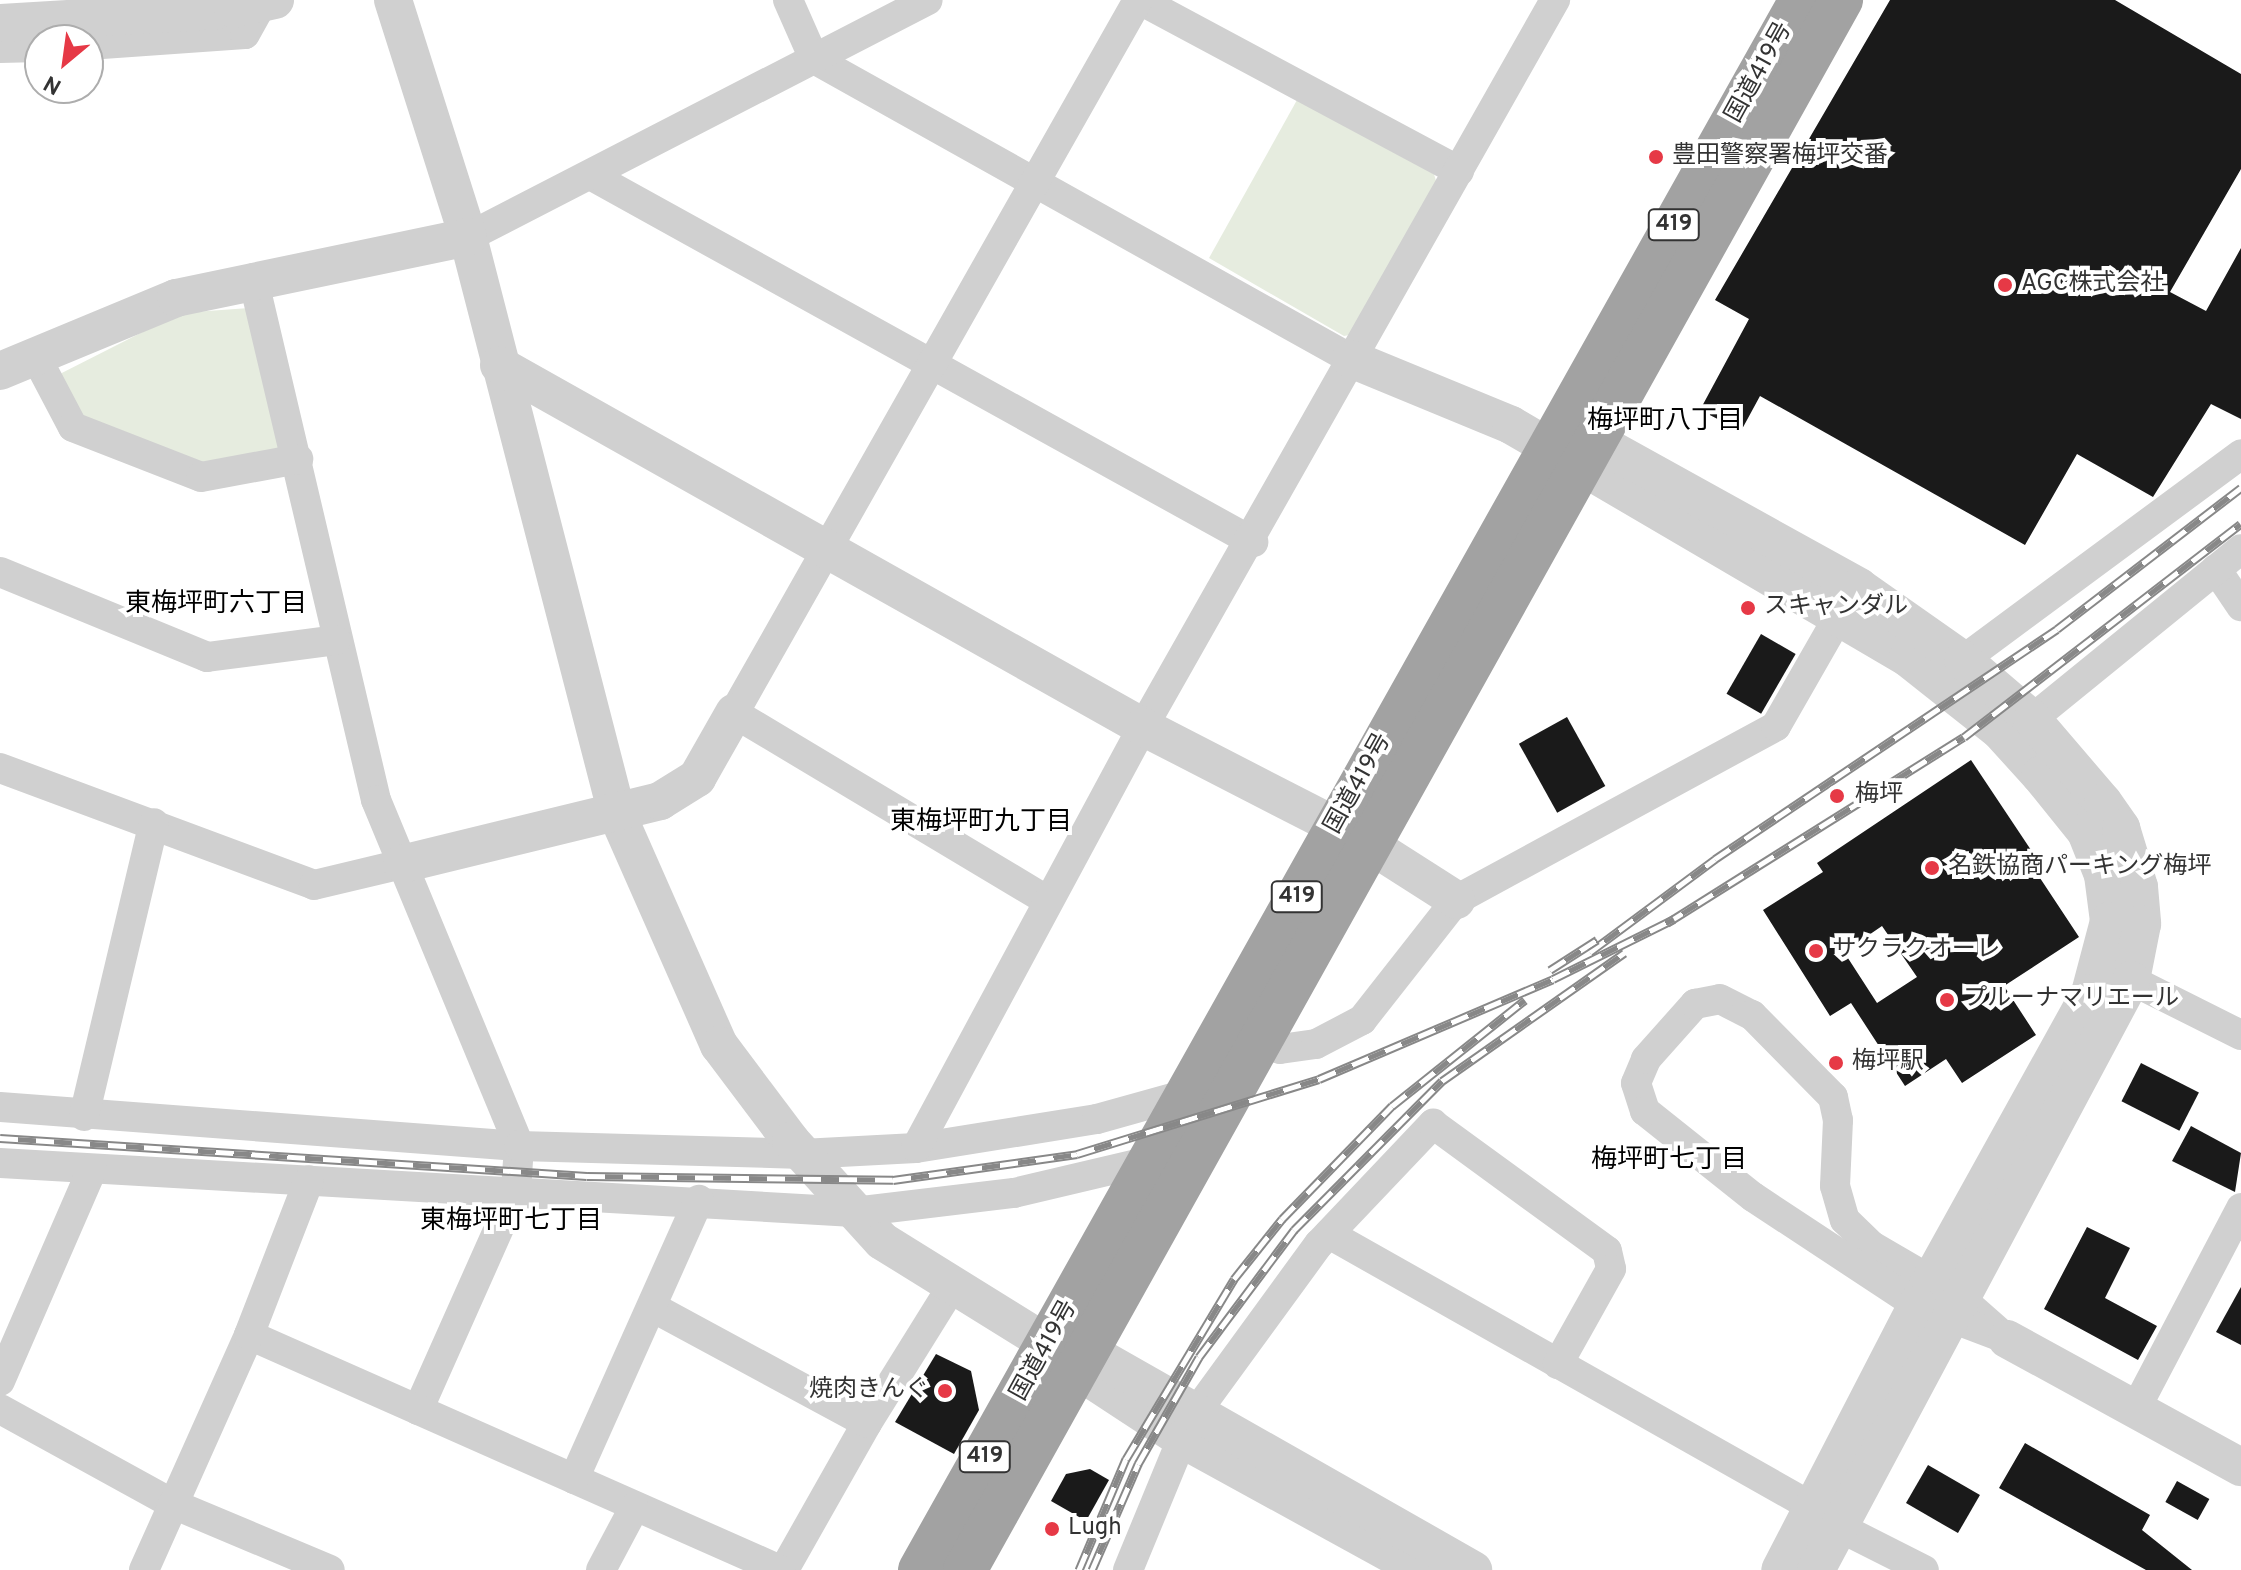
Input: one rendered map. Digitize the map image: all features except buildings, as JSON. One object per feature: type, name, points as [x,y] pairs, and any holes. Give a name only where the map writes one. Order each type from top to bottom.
[{"type":"highway","name":"国道419号","points":[[1571,445],[1801,0]]},
{"type":"highway","name":"国道419号","points":[[965,1570],[1069,1354],[1149,1161],[1352,834],[1571,445],[1841,0]]},
{"type":"highway","name":"国道419号","points":[[920,1570],[1069,1354],[1260,1042],[1352,834]]},
{"type":"street","points":[[134,0],[188,12]]},
{"type":"street","points":[[393,0],[468,237],[617,814],[719,1045],[802,1154],[882,1241],[951,1288],[1190,1425],[1420,1570]]},
{"type":"street","points":[[788,0],[814,59],[1036,178],[1351,359],[1511,425],[1571,445],[1859,587],[1963,660],[2032,719],[2121,828],[2142,924],[2131,980],[1938,1301]]},
{"type":"street","points":[[0,371],[176,298],[253,278],[468,237],[592,176],[928,0]]},
{"type":"street","points":[[0,769],[154,823],[314,885],[617,814],[660,801],[697,778],[1139,0],[1459,171]]},
{"type":"street","points":[[916,1148],[1143,727],[1253,542],[1351,359],[1555,0]]},
{"type":"street","points":[[0,23],[188,12],[269,1]]},
{"type":"street","points":[[104,44],[245,34],[269,1]]},
{"type":"street","points":[[0,48],[24,47]]},
{"type":"street","points":[[592,176],[933,361],[1253,542]]},
{"type":"street","points":[[253,278],[376,800],[519,1146],[516,1190],[418,1410]]},
{"type":"street","points":[[35,355],[73,427],[201,477],[298,459]]},
{"type":"street","points":[[499,365],[830,546],[1143,727],[1352,834],[1456,900]]},
{"type":"street","points":[[1571,445],[1908,658],[1999,730],[2086,832],[2103,875],[2109,921],[2090,993],[1827,1518],[1780,1570]]},
{"type":"street","points":[[1963,660],[2241,454]]},
{"type":"street","points":[[2032,719],[2241,549]]},
{"type":"street","points":[[2216,569],[2241,606]]},
{"type":"street","points":[[0,572],[207,657],[336,640]]},
{"type":"street","points":[[1260,1042],[1280,1049],[1316,1044],[1362,1020],[1456,900],[1776,726],[1839,616]]},
{"type":"street","points":[[734,713],[1048,901]]},
{"type":"street","points":[[84,1116],[154,823]]},
{"type":"street","points":[[2131,980],[2241,1035]]},
{"type":"street","points":[[1938,1301],[1845,1220],[1835,1186],[1838,1120],[1833,1097],[1752,1015],[1720,999],[1695,1004],[1646,1059],[1636,1083],[1645,1111],[1753,1197],[1938,1301],[2135,1410],[2241,1467]]},
{"type":"street","points":[[0,1107],[84,1116],[519,1146],[802,1154],[916,1148],[1097,1119],[1190,1093]]},
{"type":"street","points":[[1128,1570],[1190,1425],[1329,1234],[1433,1124],[1447,1129],[1607,1251],[1611,1269],[1558,1364]]},
{"type":"street","points":[[0,1163],[699,1200],[854,1212],[1014,1193],[1149,1161]]},
{"type":"street","points":[[0,1381],[92,1169]]},
{"type":"street","points":[[144,1570],[249,1335],[309,1180]]},
{"type":"street","points":[[574,1479],[654,1308],[699,1200]]},
{"type":"street","points":[[2135,1410],[2241,1208]]},
{"type":"street","points":[[1329,1234],[1827,1518],[1924,1570]]},
{"type":"street","points":[[249,1335],[634,1508],[782,1570],[867,1423],[951,1288]]},
{"type":"street","points":[[654,1308],[867,1423]]},
{"type":"street","points":[[0,1409],[173,1504],[330,1570]]},
{"type":"street","points":[[1190,1425],[1473,1570]]},
{"type":"street","points":[[601,1570],[634,1508]]},
{"type":"street","points":[[1816,1570],[1827,1518]]},
{"type":"shaded area","points":[[1297,100],[1434,174],[1438,188],[1354,334],[1344,336],[1209,258]]},
{"type":"shaded area","points":[[249,308],[280,452],[210,465],[80,422],[48,380],[180,313]]},
{"type":"railway","points":[[1590,952],[1715,859],[2057,629],[2241,488]]},
{"type":"railway","points":[[1667,923],[1964,737],[2241,524]]},
{"type":"railway","points":[[0,1138],[587,1176],[893,1180],[1077,1154],[1319,1079],[1553,979],[1674,919]]},
{"type":"railway","points":[[1550,970],[1597,940]]},
{"type":"railway","points":[[1092,1570],[1138,1464],[1199,1357],[1294,1230],[1442,1081],[1624,953]]},
{"type":"railway","points":[[1079,1570],[1126,1459],[1234,1279],[1282,1219],[1392,1106],[1525,1000]]},
{"type":"place","name":"豊田警察署梅坪交番","points":[[1656,157]]},
{"type":"place","name":"AGC株式会社","points":[[2005,285]]},
{"type":"place","name":"スキャンダル","points":[[1748,608]]},
{"type":"place","name":"梅坪","points":[[1837,796]]},
{"type":"place","name":"名鉄協商パーキング梅坪","points":[[1932,868]]},
{"type":"place","name":"サクラクオーレ","points":[[1816,951]]},
{"type":"place","name":"プルーナマリエール","points":[[1947,1000]]},
{"type":"place","name":"梅坪駅","points":[[1836,1063]]},
{"type":"place","name":"焼肉きんぐ","points":[[945,1391]]},
{"type":"place","name":"Lugh","points":[[1052,1529]]},
{"type":"district","name":"梅坪町八丁目","points":[[1665,422]]},
{"type":"district","name":"東梅坪町六丁目","points":[[216,605]]},
{"type":"district","name":"東梅坪町九丁目","points":[[981,823]]},
{"type":"district","name":"梅坪町七丁目","points":[[1669,1161]]},
{"type":"district","name":"東梅坪町七丁目","points":[[511,1222]]}]
